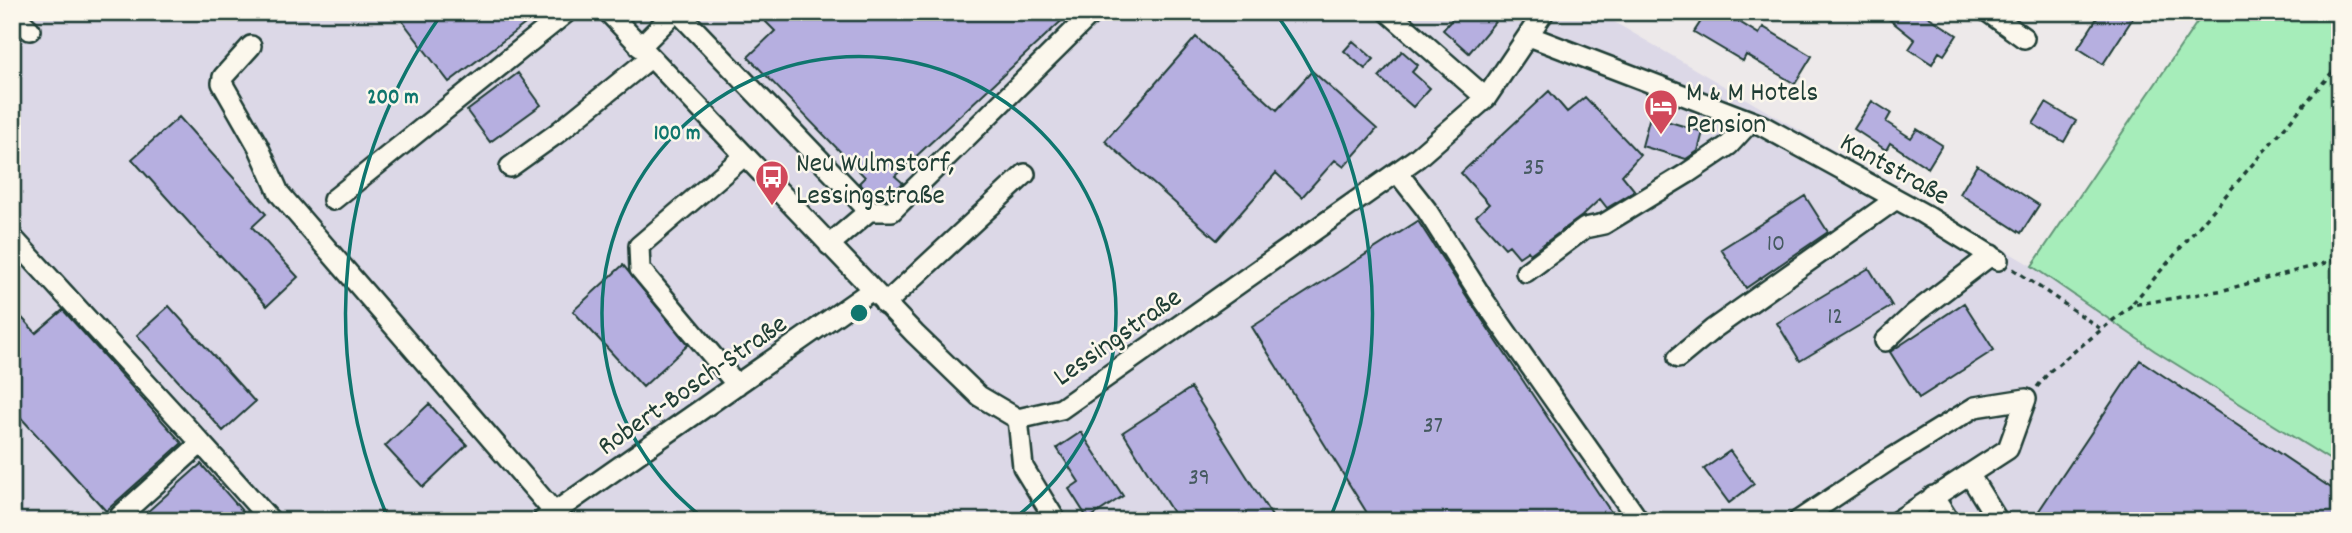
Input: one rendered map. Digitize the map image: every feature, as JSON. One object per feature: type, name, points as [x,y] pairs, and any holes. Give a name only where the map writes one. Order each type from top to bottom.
[{"type":"street","points":[[333,200],[567,12]]},
{"type":"street","points":[[608,12],[879,297],[979,396],[1018,419],[1023,467],[1056,521]]},
{"type":"street","points":[[510,167],[556,134],[645,52],[677,12],[869,211]]},
{"type":"street","points":[[829,245],[869,211],[892,211],[1093,12]]},
{"type":"street","points":[[1388,12],[1486,98]]},
{"type":"street","name":"Lessingstraße","points":[[1018,419],[1060,409],[1416,158],[1486,98],[1544,12]]},
{"type":"street","points":[[1988,12],[2024,38]]},
{"type":"street","points":[[12,13],[30,30]]},
{"type":"street","name":"Kantstraße","points":[[1529,36],[1751,121],[1896,199],[1995,258]]},
{"type":"street","points":[[251,46],[223,77],[222,83],[258,146],[279,193],[548,517]]},
{"type":"street","points":[[1526,272],[1585,228],[1604,224],[1697,167],[1729,145],[1751,121]]},
{"type":"street","points":[[737,385],[640,270],[639,246],[744,156]]},
{"type":"street","points":[[1397,172],[1426,209],[1483,299],[1639,521]]},
{"type":"street","name":"Robert-Bosch-Straße","points":[[548,517],[737,385],[879,297],[1025,174]]},
{"type":"street","points":[[1678,358],[1713,329],[1896,199]]},
{"type":"street","points":[[12,237],[271,521]]},
{"type":"street","points":[[1885,341],[1915,313],[1995,258]]},
{"type":"street","points":[[1798,521],[1975,407],[2026,399],[2008,449],[1897,521]]},
{"type":"street","points":[[120,516],[201,443]]},
{"type":"street","points":[[1969,474],[1998,521]]},
{"type":"street","points":[[1933,496],[1949,521]]},
{"type":"path","points":[[2026,399],[2050,371],[2132,305],[2340,63]]},
{"type":"path","points":[[1995,258],[2101,329]]},
{"type":"path","points":[[2132,305],[2224,290],[2340,259]]},
{"type":"shaded area","points":[[12,12],[1597,12],[2032,266],[2155,351],[2340,466],[2340,521],[12,521]]},
{"type":"green space","points":[[2204,12],[2340,12],[2340,466],[2155,351],[2032,266]]},
{"type":"building","points":[[408,12],[517,12],[525,24],[449,82],[400,18]]},
{"type":"building","points":[[756,12],[1071,12],[895,176],[903,183],[886,199],[875,199],[859,183],[865,177],[748,57],[775,31]]},
{"type":"building","points":[[1458,12],[1483,12],[1495,22],[1469,53],[1443,30]]},
{"type":"building","points":[[1707,12],[1723,12],[1759,34],[1763,27],[1812,56],[1795,84],[1746,55],[1743,61],[1694,32]]},
{"type":"building","points":[[1880,12],[1921,12],[1957,35],[1944,55],[1939,52],[1932,64],[1909,49],[1915,40]]},
{"type":"building","points":[[2101,12],[2125,12],[2133,18],[2103,64],[2078,48]]},
{"type":"building","points":[[1196,37],[1277,110],[1312,71],[1377,129],[1344,167],[1335,160],[1302,197],[1276,173],[1217,240],[1105,141]]},
{"type":"building","points":[[1353,41],[1374,59],[1365,69],[1344,51]]},
{"type":"building","points":[[1402,51],[1418,65],[1412,72],[1430,88],[1413,107],[1379,77]]},
{"type":"building","points":[[518,73],[541,105],[490,142],[467,111]]},
{"type":"building","points":[[1549,91],[1567,112],[1585,97],[1640,155],[1622,175],[1635,191],[1607,208],[1600,199],[1582,216],[1530,254],[1528,251],[1519,257],[1509,245],[1505,248],[1476,216],[1489,204],[1461,173]]},
{"type":"building","points":[[1872,101],[1891,113],[1886,122],[1911,138],[1917,129],[1942,145],[1928,168],[1890,143],[1886,150],[1854,129]]},
{"type":"building","points":[[2046,103],[2076,121],[2064,142],[2033,124]]},
{"type":"building","points":[[1650,116],[1703,132],[1698,151],[1686,159],[1642,146]]},
{"type":"building","points":[[179,117],[266,214],[252,227],[298,277],[267,306],[132,159]]},
{"type":"building","points":[[1977,165],[2039,205],[2021,233],[1960,194]]},
{"type":"building","points":[[1805,196],[1828,232],[1746,288],[1721,249]]},
{"type":"building","points":[[1418,221],[1617,521],[1372,521],[1252,327]]},
{"type":"building","points":[[623,265],[688,345],[643,387],[573,311]]},
{"type":"building","points":[[1869,268],[1892,306],[1800,361],[1777,323]]},
{"type":"building","points":[[1964,303],[1994,350],[1919,398],[1890,352]]},
{"type":"building","points":[[169,306],[255,402],[223,431],[137,335]]},
{"type":"building","points":[[12,307],[36,333],[63,310],[182,443],[106,511],[12,408]]},
{"type":"building","points":[[2140,360],[2340,494],[2340,521],[2032,521]]},
{"type":"building","points":[[1191,388],[1275,521],[1178,521],[1123,432]]},
{"type":"building","points":[[429,404],[467,445],[423,487],[385,446]]},
{"type":"building","points":[[1081,432],[1123,496],[1088,519],[1069,489],[1079,482],[1057,448]]},
{"type":"building","points":[[1730,451],[1754,484],[1729,503],[1704,469]]},
{"type":"building","points":[[201,464],[251,521],[137,521]]},
{"type":"place","name":"M & M Hotels Pension","points":[[1661,136]]},
{"type":"place","name":"Neu Wulmstorf, Lessingstraße","points":[[772,207]]}]
